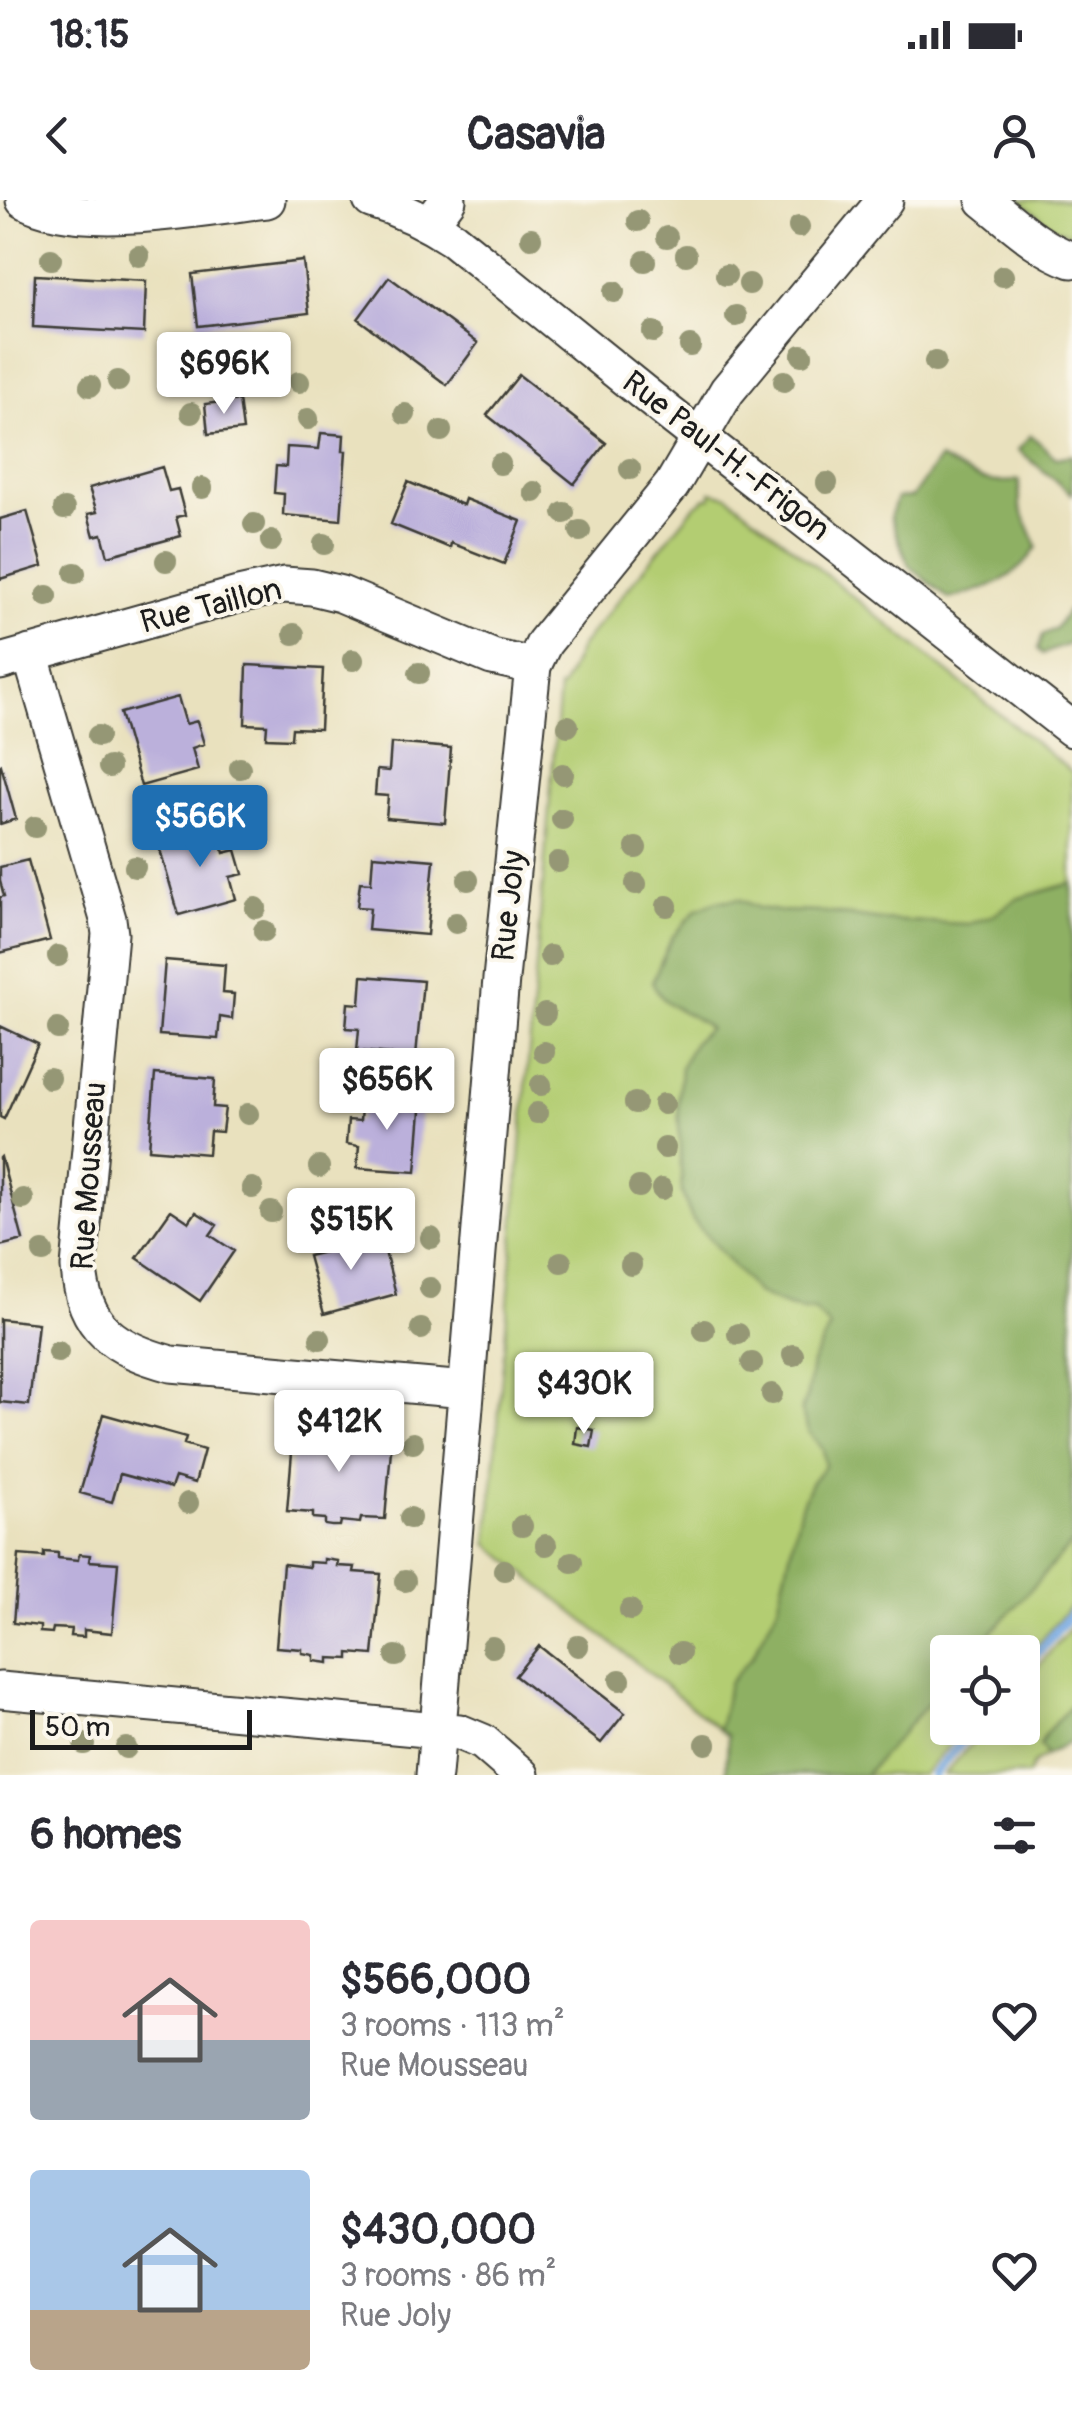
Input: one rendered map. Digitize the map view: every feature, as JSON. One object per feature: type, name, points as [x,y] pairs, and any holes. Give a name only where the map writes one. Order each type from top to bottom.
[{"type":"street","points":[[24,200],[36,207],[91,216],[267,200]]},
{"type":"street","name":"Rue Paul-H.-Frigon","points":[[371,200],[396,208],[439,212],[464,247],[1072,729]]},
{"type":"street","name":"Rue Joly","points":[[434,1775],[501,979],[533,666],[544,644],[672,485],[727,391],[885,200]]},
{"type":"street","points":[[984,200],[1038,244],[1072,260]]},
{"type":"street","name":"Rue Taillon","points":[[15,658],[238,594],[284,585],[340,594],[492,657],[533,666]]},
{"type":"street","name":"Rue Mousseau","points":[[15,658],[110,934],[79,1267],[88,1310],[104,1332],[126,1348],[171,1364],[466,1390]]},
{"type":"street","points":[[0,1690],[458,1732],[483,1742],[521,1775]]},
{"type":"green space","points":[[1018,200],[1072,200],[1072,235],[1058,230]]},
{"type":"green space","points":[[1031,435],[1056,458],[1072,455],[1072,494],[1018,450]]},
{"type":"green space","points":[[939,459],[986,480],[1019,480],[1020,507],[1037,547],[1009,576],[949,599],[909,566],[890,517],[897,498],[912,497]]},
{"type":"green space","points":[[711,492],[728,496],[1072,772],[1072,1604],[1040,1641],[1040,1635],[930,1635],[930,1745],[950,1745],[923,1775],[726,1775],[728,1736],[488,1544],[559,688],[581,646],[694,507],[711,498]]},
{"type":"green space","points":[[1068,610],[1072,612],[1072,643],[1043,654],[1038,649],[1043,635],[1055,629]]},
{"type":"green space","points":[[1072,883],[1072,1543],[989,1635],[930,1635],[930,1701],[865,1775],[726,1775],[728,1736],[719,1729],[729,1683],[753,1655],[778,1606],[801,1506],[811,1483],[825,1466],[823,1449],[809,1433],[801,1411],[812,1363],[830,1327],[814,1310],[802,1310],[757,1293],[692,1219],[682,1193],[678,1103],[681,1067],[693,1043],[709,1028],[671,1005],[652,982],[672,938],[697,909],[717,901],[739,899],[777,911],[969,924],[994,915],[1016,899]]},
{"type":"green space","points":[[1072,1626],[1072,1704],[1040,1745],[1040,1664]]},
{"type":"green space","points":[[1072,1704],[1072,1740],[1047,1755],[1040,1745]]},
{"type":"green space","points":[[970,1745],[1040,1745],[1047,1755],[1033,1764],[1028,1775],[944,1775]]},
{"type":"building","points":[[303,261],[309,313],[198,326],[192,274]]},
{"type":"building","points":[[35,275],[146,281],[144,333],[33,327]]},
{"type":"building","points":[[389,277],[478,343],[447,385],[358,319]]},
{"type":"building","points":[[519,375],[606,443],[574,484],[487,415]]},
{"type":"building","points":[[239,400],[243,430],[208,434],[205,404]]},
{"type":"building","points":[[321,433],[344,435],[341,520],[283,515],[284,494],[274,493],[276,466],[286,467],[287,447],[319,449]]},
{"type":"building","points":[[162,467],[169,491],[178,489],[185,515],[176,517],[181,536],[108,556],[102,534],[94,536],[88,514],[97,512],[89,488]]},
{"type":"building","points":[[408,482],[463,505],[465,499],[521,521],[504,564],[391,524]]},
{"type":"building","points":[[27,511],[43,566],[0,579],[0,519]]},
{"type":"building","points":[[247,665],[323,669],[320,729],[292,728],[291,739],[266,738],[267,725],[245,724]]},
{"type":"building","points":[[178,697],[186,724],[197,721],[204,744],[192,748],[198,770],[141,786],[120,713]]},
{"type":"building","points":[[391,743],[451,748],[445,823],[386,818],[388,796],[375,795],[377,770],[389,771]]},
{"type":"building","points":[[0,766],[16,819],[0,824]]},
{"type":"building","points":[[217,826],[224,853],[236,850],[243,874],[230,877],[236,899],[179,915],[158,843]]},
{"type":"building","points":[[373,855],[434,860],[427,935],[368,930],[370,908],[357,907],[360,882],[371,883]]},
{"type":"building","points":[[28,860],[50,940],[0,953],[0,897],[4,896],[0,867]]},
{"type":"building","points":[[165,960],[225,965],[223,993],[234,994],[232,1019],[220,1017],[218,1039],[159,1035]]},
{"type":"building","points":[[362,976],[423,981],[416,1056],[357,1051],[359,1029],[346,1028],[348,1003],[360,1004]]},
{"type":"building","points":[[0,1026],[38,1044],[4,1119],[0,1117]]},
{"type":"building","points":[[155,1074],[215,1079],[213,1107],[225,1108],[222,1132],[210,1131],[208,1154],[149,1149]]},
{"type":"building","points":[[362,1093],[422,1098],[416,1172],[357,1168],[359,1146],[346,1144],[348,1120],[360,1121]]},
{"type":"building","points":[[0,1158],[23,1240],[0,1246]]},
{"type":"building","points":[[171,1210],[189,1222],[196,1212],[217,1225],[210,1235],[234,1251],[200,1301],[137,1258]]},
{"type":"building","points":[[350,1232],[353,1243],[381,1236],[396,1294],[324,1314],[308,1256],[329,1251],[326,1238]]},
{"type":"building","points":[[0,1319],[38,1323],[29,1405],[0,1402]]},
{"type":"building","points":[[103,1414],[186,1437],[184,1444],[204,1450],[195,1483],[175,1477],[171,1488],[120,1474],[112,1502],[80,1493]]},
{"type":"building","points":[[335,1423],[349,1424],[349,1430],[366,1431],[365,1436],[392,1438],[385,1519],[361,1518],[360,1523],[341,1521],[340,1526],[332,1526],[325,1525],[325,1519],[313,1518],[313,1513],[287,1511],[294,1429],[335,1428]]},
{"type":"building","points":[[577,1427],[594,1430],[591,1447],[575,1444]]},
{"type":"building","points":[[44,1552],[58,1553],[58,1558],[78,1560],[79,1554],[90,1555],[89,1561],[118,1563],[112,1633],[84,1630],[84,1637],[70,1636],[71,1629],[40,1632],[40,1626],[13,1623],[19,1555],[44,1557]]},
{"type":"building","points":[[324,1559],[338,1561],[337,1566],[355,1567],[354,1572],[381,1574],[373,1655],[349,1653],[349,1659],[329,1658],[329,1663],[314,1661],[314,1655],[302,1653],[302,1649],[276,1647],[283,1564],[309,1567],[309,1562],[324,1563]]},
{"type":"building","points":[[539,1646],[625,1713],[601,1743],[515,1676]]},
{"type":"waterway","points":[[1040,1650],[1072,1613]]},
{"type":"waterway","points":[[933,1775],[959,1745]]}]
